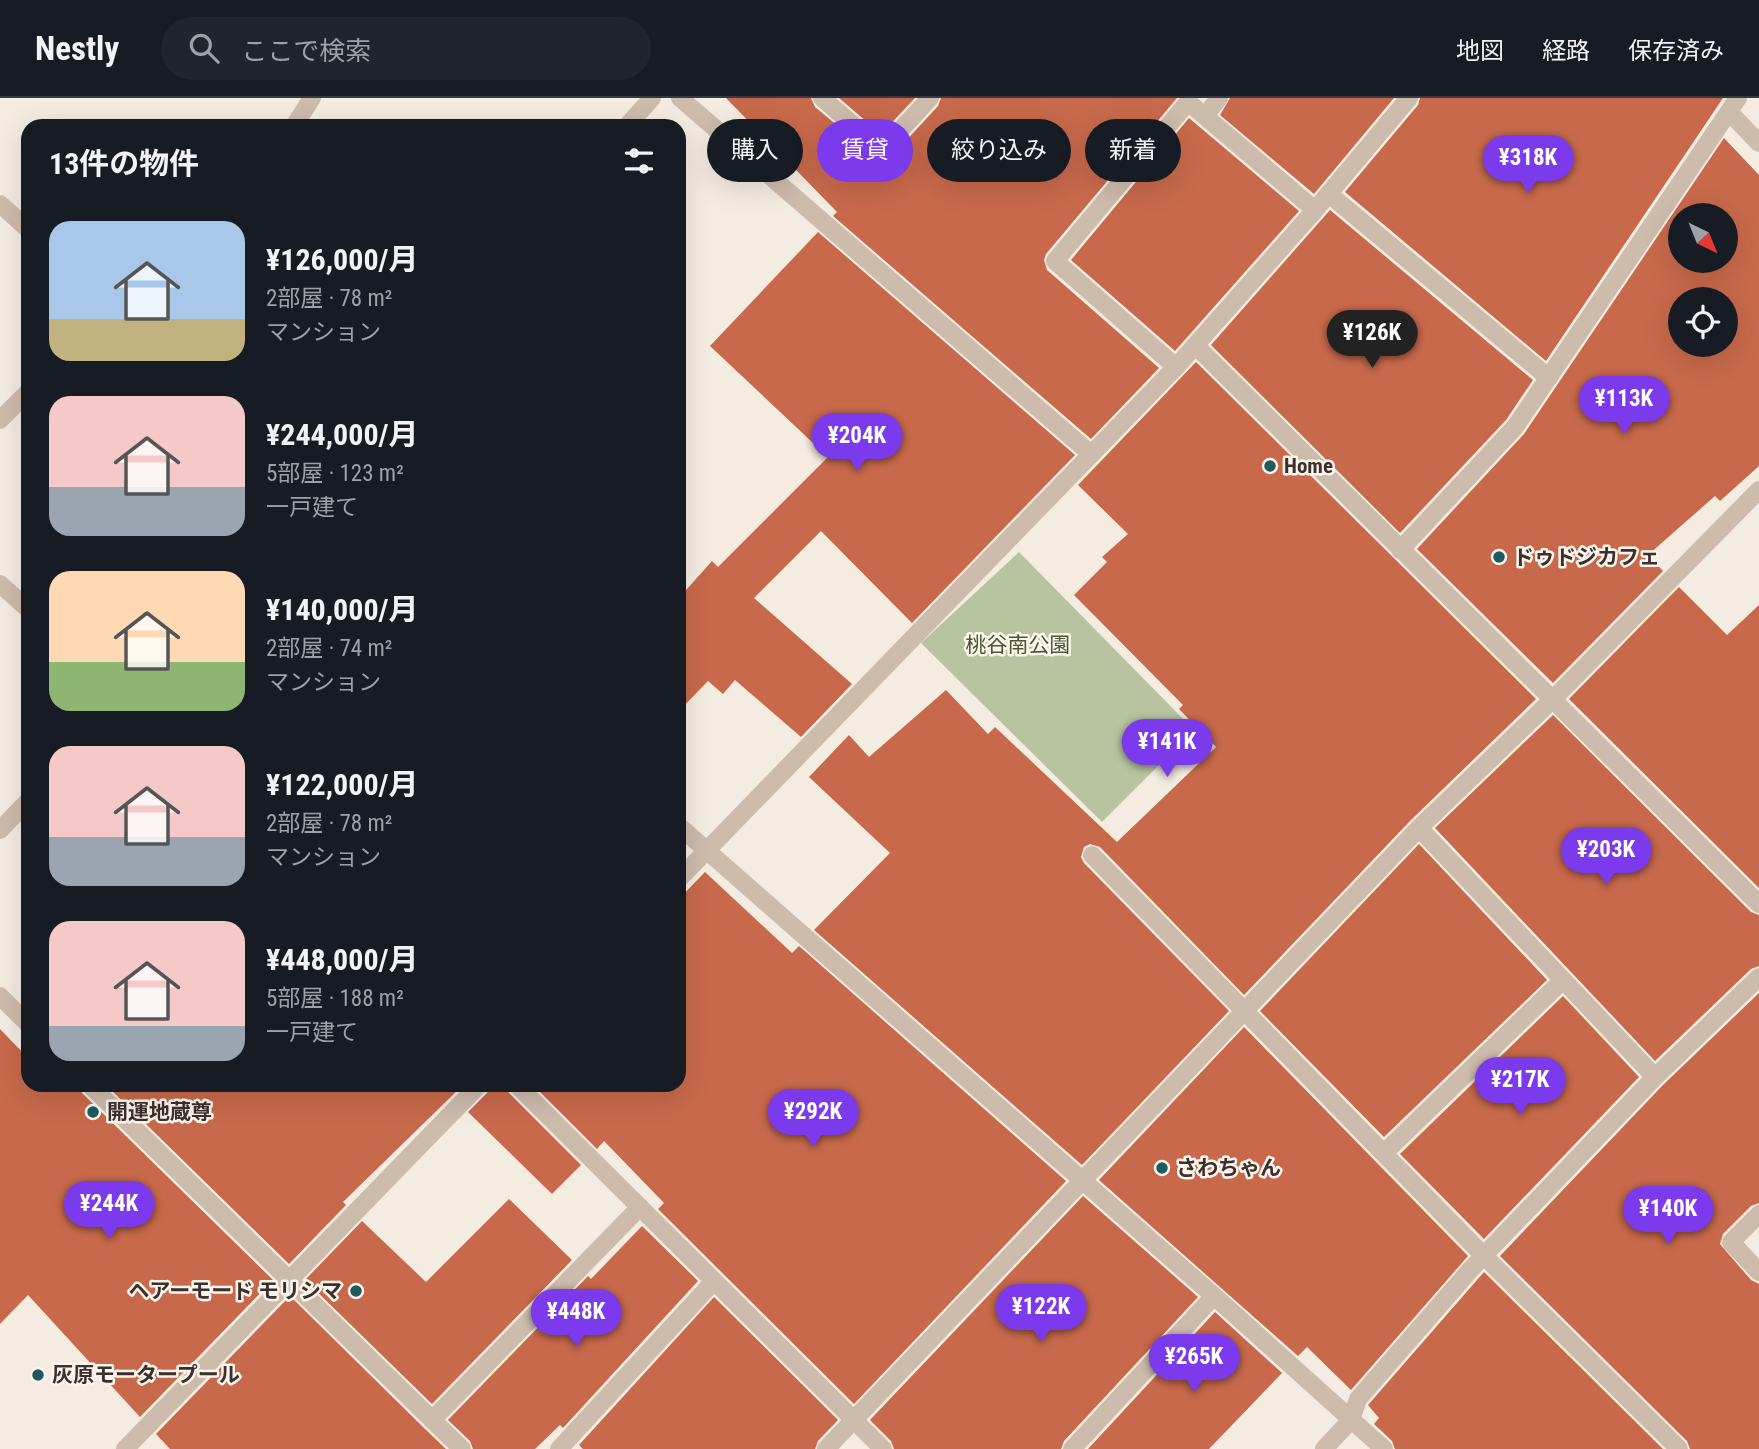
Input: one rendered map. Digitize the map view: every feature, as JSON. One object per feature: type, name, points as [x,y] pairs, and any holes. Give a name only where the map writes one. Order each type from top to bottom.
[{"type":"street","points":[[298,119],[312,98]]},
{"type":"street","points":[[632,119],[652,98]]},
{"type":"street","points":[[680,98],[1091,454]]},
{"type":"street","points":[[822,98],[882,150],[930,98]]},
{"type":"street","points":[[1205,116],[1219,98]]},
{"type":"street","points":[[686,872],[1176,367],[1329,194],[1409,98]]},
{"type":"street","points":[[1176,367],[1055,261],[1188,102],[1315,210]]},
{"type":"street","points":[[1400,550],[1515,427],[1734,105],[1759,143]]},
{"type":"street","points":[[1329,194],[1549,378]]},
{"type":"street","points":[[0,204],[21,223]]},
{"type":"street","points":[[1195,345],[1759,904]]},
{"type":"street","points":[[0,420],[21,399]]},
{"type":"street","points":[[826,1449],[1419,828],[1554,698],[1759,489]]},
{"type":"street","points":[[0,584],[21,603]]},
{"type":"street","points":[[0,830],[21,808]]},
{"type":"street","points":[[1419,828],[1655,1077]]},
{"type":"street","points":[[686,832],[1214,1296],[1384,1449]]},
{"type":"street","points":[[1092,855],[1484,1256],[1679,1449]]},
{"type":"street","points":[[1324,1449],[1351,1420],[1358,1399],[1484,1256],[1655,1077],[1759,977]]},
{"type":"street","points":[[1384,1153],[1563,980]]},
{"type":"street","points":[[0,996],[21,1017]]},
{"type":"street","points":[[97,1092],[462,1449]]},
{"type":"street","points":[[125,1449],[473,1092]]},
{"type":"street","points":[[524,1092],[883,1449]]},
{"type":"street","points":[[432,1420],[640,1207]]},
{"type":"street","points":[[1759,1214],[1731,1242],[1759,1272]]},
{"type":"street","points":[[558,1449],[714,1281]]},
{"type":"street","points":[[1072,1449],[1214,1296]]},
{"type":"green space","name":"桃谷南公園","points":[[1019,552],[1194,730],[1102,822],[921,643]]},
{"type":"building","points":[[726,98],[811,98],[815,107],[829,119],[817,119],[817,182],[913,182],[913,133],[938,106],[941,98],[1177,98],[1159,119],[1085,119],[1085,182],[1106,182],[1046,254],[1044,260],[1047,270],[1159,368],[1091,439],[833,216],[837,212],[803,177],[803,119],[746,119]]},
{"type":"building","points":[[839,98],[915,98],[895,119],[864,119]]},
{"type":"building","points":[[1230,98],[1394,98],[1314,194],[1220,115]]},
{"type":"building","points":[[1420,98],[1723,98],[1546,361],[1345,192],[1418,105]]},
{"type":"building","points":[[1189,118],[1299,211],[1175,351],[1071,260],[1136,182],[1181,182],[1181,128]]},
{"type":"building","points":[[1724,138],[1759,175],[1759,466],[1720,501],[1715,496],[1648,555],[1663,571],[1553,683],[1417,549],[1524,434],[1668,221],[1668,273],[1738,273],[1738,203],[1680,203]]},
{"type":"building","points":[[1330,210],[1533,380],[1506,420],[1400,533],[1211,345]]},
{"type":"building","points":[[818,232],[1075,455],[912,623],[821,531],[754,598],[852,684],[801,737],[735,680],[723,694],[708,681],[686,704],[686,590],[712,561],[718,567],[828,457],[710,346]]},
{"type":"building","points":[[1196,362],[1536,699],[1411,820],[1244,995],[1100,847],[1090,844],[1084,847],[1081,857],[1084,863],[1229,1011],[1082,1165],[814,930],[890,853],[809,777],[849,735],[869,757],[946,690],[988,734],[995,727],[1117,842],[1216,747],[1179,709],[1183,705],[1074,595],[1107,562],[1102,557],[1128,534],[1078,485]]},
{"type":"building","points":[[1679,587],[1727,635],[1759,605],[1759,888],[1569,699]]},
{"type":"building","points":[[1553,715],[1751,912],[1759,915],[1759,966],[1751,969],[1655,1061],[1435,828]]},
{"type":"building","points":[[1419,844],[1547,980],[1384,1137],[1260,1011]]},
{"type":"building","points":[[705,872],[792,953],[799,946],[1066,1181],[854,1404],[658,1209],[664,1203],[604,1141],[597,1149],[540,1092],[686,1092],[686,892]]},
{"type":"building","points":[[1759,993],[1759,1203],[1751,1206],[1723,1234],[1720,1244],[1751,1280],[1759,1284],[1759,1449],[1690,1449],[1687,1441],[1500,1256],[1663,1085]]},
{"type":"building","points":[[1563,996],[1639,1077],[1484,1239],[1400,1154]]},
{"type":"building","points":[[1244,1027],[1468,1256],[1351,1390],[1307,1347],[1298,1356],[1099,1180]]},
{"type":"building","points":[[0,1029],[21,1051],[21,1092],[82,1092],[273,1280],[140,1417],[28,1295],[0,1324]]},
{"type":"building","points":[[113,1092],[456,1092],[343,1202],[346,1205],[289,1264]]},
{"type":"building","points":[[509,1092],[581,1165],[552,1194],[468,1112],[487,1093]]},
{"type":"building","points":[[1083,1196],[1198,1297],[1064,1441],[1061,1449],[894,1449],[891,1441],[870,1420]]},
{"type":"building","points":[[509,1199],[572,1260],[432,1404],[305,1280],[362,1221],[426,1282]]},
{"type":"building","points":[[642,1226],[698,1281],[563,1428],[560,1425],[535,1449],[473,1449],[470,1441],[448,1420],[588,1276],[591,1279]]},
{"type":"building","points":[[1484,1272],[1663,1449],[1395,1449],[1392,1441],[1374,1424],[1379,1418],[1368,1405]]},
{"type":"building","points":[[290,1296],[446,1449],[170,1449],[156,1434]]},
{"type":"building","points":[[714,1297],[838,1420],[818,1441],[815,1449],[583,1449],[579,1445]]},
{"type":"building","points":[[1215,1312],[1282,1373],[1209,1449],[1088,1449]]},
{"type":"place","name":"Home","points":[[1270,466]]},
{"type":"place","name":"ドゥドジカフェ","points":[[1499,557]]},
{"type":"place","name":"開運地蔵尊","points":[[93,1112]]},
{"type":"place","name":"さわちゃん","points":[[1162,1168]]},
{"type":"place","name":"ヘアーモード モリシマ","points":[[356,1291]]},
{"type":"place","name":"灰原モータープール","points":[[38,1375]]}]
